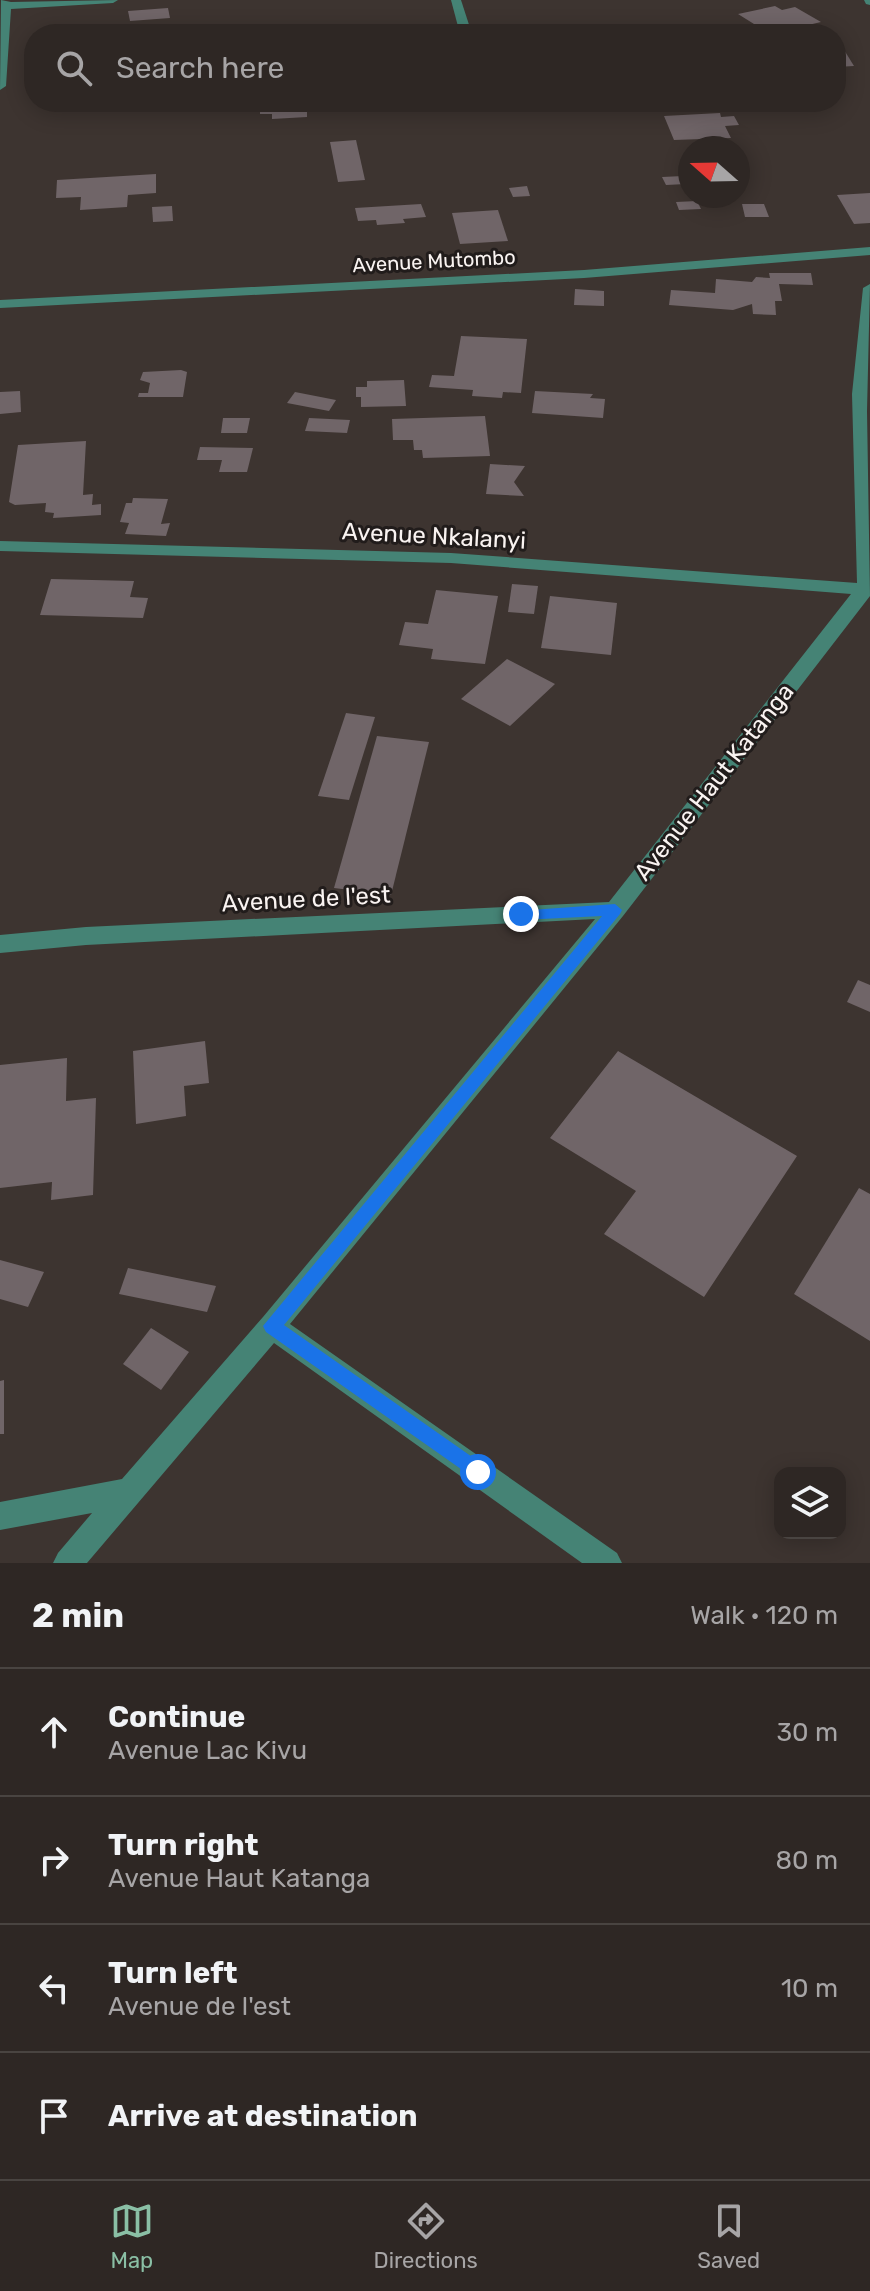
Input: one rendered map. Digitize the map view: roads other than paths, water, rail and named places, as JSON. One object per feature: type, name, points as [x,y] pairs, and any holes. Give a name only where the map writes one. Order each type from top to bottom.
[{"type":"street","points":[[0,86],[4,4],[113,0]]},
{"type":"street","points":[[456,0],[463,24]]},
{"type":"street","name":"Avenue Mutombo","points":[[0,304],[584,274],[870,251]]},
{"type":"street","points":[[867,589],[860,426],[863,337],[870,288]]},
{"type":"street","name":"Avenue Nkalanyi","points":[[0,546],[451,558],[867,589]]},
{"type":"street","name":"Avenue Haut Katanga","points":[[68,1563],[272,1326],[615,910],[867,589]]},
{"type":"street","name":"Avenue de l'est","points":[[0,944],[86,936],[615,910]]},
{"type":"street","points":[[272,1326],[607,1563]]},
{"type":"street","points":[[0,1516],[129,1492]]}]
